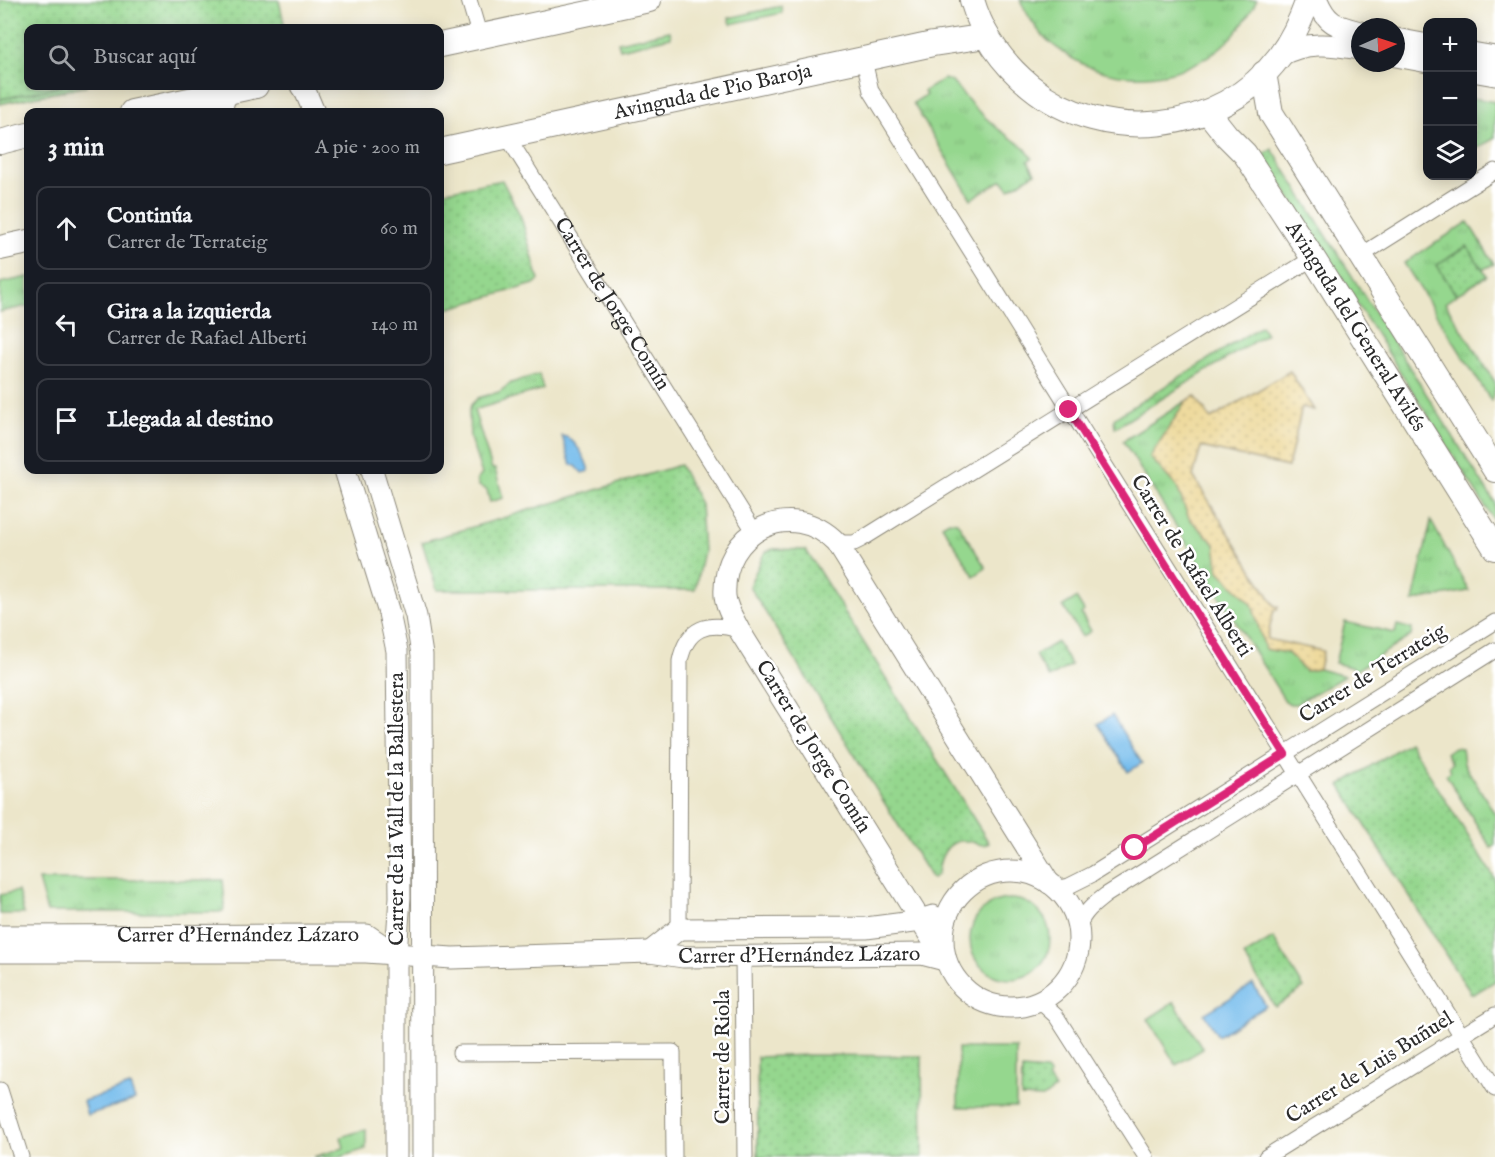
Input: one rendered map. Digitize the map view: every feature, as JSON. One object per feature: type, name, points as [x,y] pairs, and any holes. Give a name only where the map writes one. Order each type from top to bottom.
[{"type":"main road","points":[[444,44],[650,0]]},
{"type":"main road","points":[[972,0],[987,36],[1001,57],[1038,93],[1083,116],[1125,124],[1159,124],[1184,120],[1208,112],[1238,95],[1272,65],[1300,21],[1308,0]]},
{"type":"main road","name":"Avinguda de Pio Baroja","points":[[444,151],[933,44],[987,36]]},
{"type":"main road","name":"Avinguda del General Avilés","points":[[1272,65],[1272,113],[1495,470]]},
{"type":"main road","points":[[169,108],[225,102],[248,90]]},
{"type":"main road","name":"Avinguda del General Avilés","points":[[1208,112],[1245,154],[1495,548]]},
{"type":"main road","points":[[0,142],[24,136]]},
{"type":"main road","points":[[0,248],[24,243]]},
{"type":"street","points":[[469,0],[480,37]]},
{"type":"street","points":[[1317,0],[1325,16],[1336,26],[1351,30]]},
{"type":"street","points":[[1405,41],[1423,44]]},
{"type":"street","points":[[1272,65],[1293,49],[1313,44],[1351,47]]},
{"type":"street","points":[[1477,54],[1495,57]]},
{"type":"street","points":[[1405,58],[1423,61]]},
{"type":"street","name":"Carrer de Rafael Alberti","points":[[864,60],[871,91],[1495,1089]]},
{"type":"street","points":[[1477,72],[1495,75]]},
{"type":"street","points":[[304,90],[312,108]]},
{"type":"street","name":"Carrer de Jorge Comín","points":[[507,136],[728,486],[754,531],[741,542],[730,560],[725,579],[725,598],[739,630],[945,960]]},
{"type":"street","points":[[1360,256],[1495,171]]},
{"type":"street","points":[[837,543],[854,543],[862,539],[1313,258]]},
{"type":"street","name":"Carrer de la Vall de la Ballestera","points":[[346,474],[389,612],[397,651],[400,897],[396,954],[396,1157]]},
{"type":"street","name":"Carrer de la Vall de la Ballestera","points":[[373,474],[416,616],[422,656],[423,1157]]},
{"type":"street","points":[[754,531],[773,523],[800,523],[820,530],[837,543],[1053,886],[1067,900],[1073,911],[1078,927],[1078,953],[1070,974],[1059,988],[1037,1002],[1013,1007],[991,1005],[969,993],[955,978],[945,960],[943,943],[944,927],[950,908],[960,894],[977,880],[997,872],[1018,871],[1032,874],[1053,886]]},
{"type":"street","name":"Carrer de Terrateig","points":[[1053,886],[1069,886],[1093,874],[1495,622]]},
{"type":"street","points":[[679,929],[680,661],[683,647],[691,636],[702,628],[715,625],[739,630]]},
{"type":"street","points":[[1078,927],[1082,916],[1106,895],[1495,650]]},
{"type":"street","name":"Carrer d'Hernández Lázaro","points":[[650,952],[679,929],[866,928],[921,920],[950,908]]},
{"type":"street","name":"Carrer d'Hernández Lázaro","points":[[0,936],[367,935],[396,954],[452,958],[650,952],[683,957],[922,954],[945,960]]},
{"type":"street","points":[[0,952],[366,952],[396,954]]},
{"type":"street","name":"Carrer de Riola","points":[[743,956],[745,1157]]},
{"type":"street","points":[[1037,1002],[1056,1016],[1146,1157]]},
{"type":"street","name":"Carrer de Luis Buñuel","points":[[1266,1157],[1495,1016]]},
{"type":"street","points":[[460,1053],[673,1052],[674,1157]]},
{"type":"street","points":[[0,1090],[21,1157]]},
{"type":"green space","points":[[0,0],[279,0],[284,24],[24,24],[24,90],[44,90],[0,99]]},
{"type":"green space","points":[[1020,0],[1257,0],[1236,32],[1208,56],[1186,67],[1164,74],[1140,76],[1117,75],[1094,69],[1072,58],[1042,34]]},
{"type":"green space","points":[[781,6],[782,13],[731,24],[729,18]]},
{"type":"green space","points":[[670,31],[671,37],[620,49],[618,42]]},
{"type":"green space","points":[[944,79],[952,82],[997,128],[1025,148],[1032,158],[1028,161],[1035,173],[1009,189],[1002,180],[971,199],[913,103],[926,95],[924,91]]},
{"type":"green space","points":[[44,90],[68,90],[0,104],[0,99]]},
{"type":"green space","points":[[1477,99],[1495,102],[1495,138],[1477,148]]},
{"type":"green space","points":[[1272,149],[1495,503],[1495,522],[1263,155]]},
{"type":"green space","points":[[502,180],[521,217],[539,280],[534,284],[444,310],[444,191]]},
{"type":"green space","points":[[1468,222],[1494,264],[1482,270],[1467,246],[1437,265],[1456,295],[1445,303],[1495,382],[1491,401],[1404,263]]},
{"type":"green space","points":[[1467,246],[1487,276],[1456,295],[1437,265]]},
{"type":"green space","points":[[24,278],[24,307],[0,312],[0,283]]},
{"type":"green space","points":[[1261,326],[1266,334],[1115,428],[1114,419],[1116,417]]},
{"type":"green space","points":[[539,374],[543,389],[474,410],[503,498],[490,502],[487,490],[479,486],[477,480],[482,474],[470,438],[471,405],[478,398],[499,392],[511,383]]},
{"type":"green space","points":[[1186,401],[1150,457],[1177,487],[1189,518],[1215,544],[1219,571],[1252,604],[1265,649],[1288,653],[1305,671],[1319,669],[1345,676],[1296,704],[1285,701],[1123,441]]},
{"type":"green space","points":[[680,465],[700,504],[703,551],[695,590],[437,590],[422,542]]},
{"type":"green space","points":[[949,521],[957,522],[986,568],[974,576],[942,525]]},
{"type":"green space","points":[[1431,521],[1469,591],[1413,601]]},
{"type":"green space","points":[[774,549],[806,550],[989,843],[980,845],[959,841],[949,846],[942,856],[938,874],[932,879],[749,586],[764,554]]},
{"type":"green space","points":[[1076,598],[1084,611],[1081,614],[1091,631],[1082,637],[1063,606]]},
{"type":"green space","points":[[1345,622],[1395,633],[1397,625],[1412,629],[1411,636],[1355,671],[1353,668],[1335,663]]},
{"type":"green space","points":[[1057,642],[1071,665],[1049,678],[1035,655]]},
{"type":"green space","points":[[1409,742],[1495,879],[1495,981],[1474,994],[1454,968],[1340,785]]},
{"type":"green space","points":[[1454,747],[1462,748],[1464,764],[1495,814],[1495,846],[1491,848],[1446,775],[1451,771],[1449,766],[1452,763],[1446,753]]},
{"type":"green space","points":[[38,880],[223,880],[225,905],[223,911],[219,912],[47,912]]},
{"type":"green space","points":[[18,891],[24,914],[0,914],[0,895]]},
{"type":"green space","points":[[1010,899],[1025,902],[1038,911],[1047,924],[1050,939],[1047,954],[1038,967],[1025,976],[1010,979],[995,976],[982,967],[973,954],[970,939],[973,924],[982,911],[995,902]]},
{"type":"green space","points":[[1273,938],[1304,988],[1275,1007],[1244,956]]},
{"type":"green space","points":[[1174,1002],[1203,1049],[1176,1065],[1148,1019]]},
{"type":"green space","points":[[958,1048],[1016,1048],[1016,1107],[958,1107]]},
{"type":"green space","points":[[922,1056],[923,1157],[758,1157],[757,1057]]},
{"type":"green space","points":[[1022,1069],[1046,1071],[1055,1089],[1043,1098],[1021,1097]]},
{"type":"green space","points":[[366,1129],[366,1149],[340,1157],[313,1157],[344,1148],[341,1137]]},
{"type":"sand","points":[[1290,371],[1314,410],[1302,407],[1288,467],[1201,447],[1193,476],[1275,606],[1278,607],[1274,610],[1267,639],[1323,651],[1319,669],[1305,671],[1288,653],[1265,649],[1252,604],[1219,571],[1215,544],[1189,518],[1177,487],[1150,457],[1186,401],[1195,396],[1211,419]]},
{"type":"water","points":[[562,436],[575,444],[583,455],[589,471],[582,473],[576,466],[571,465]]},
{"type":"water","points":[[1112,715],[1142,763],[1128,772],[1098,724]]},
{"type":"water","points":[[1253,984],[1266,1006],[1218,1036],[1204,1014]]},
{"type":"water","points":[[130,1086],[135,1100],[87,1115],[83,1101]]},
{"type":"route","points":[[1069,410],[1285,754],[1135,848]]}]
